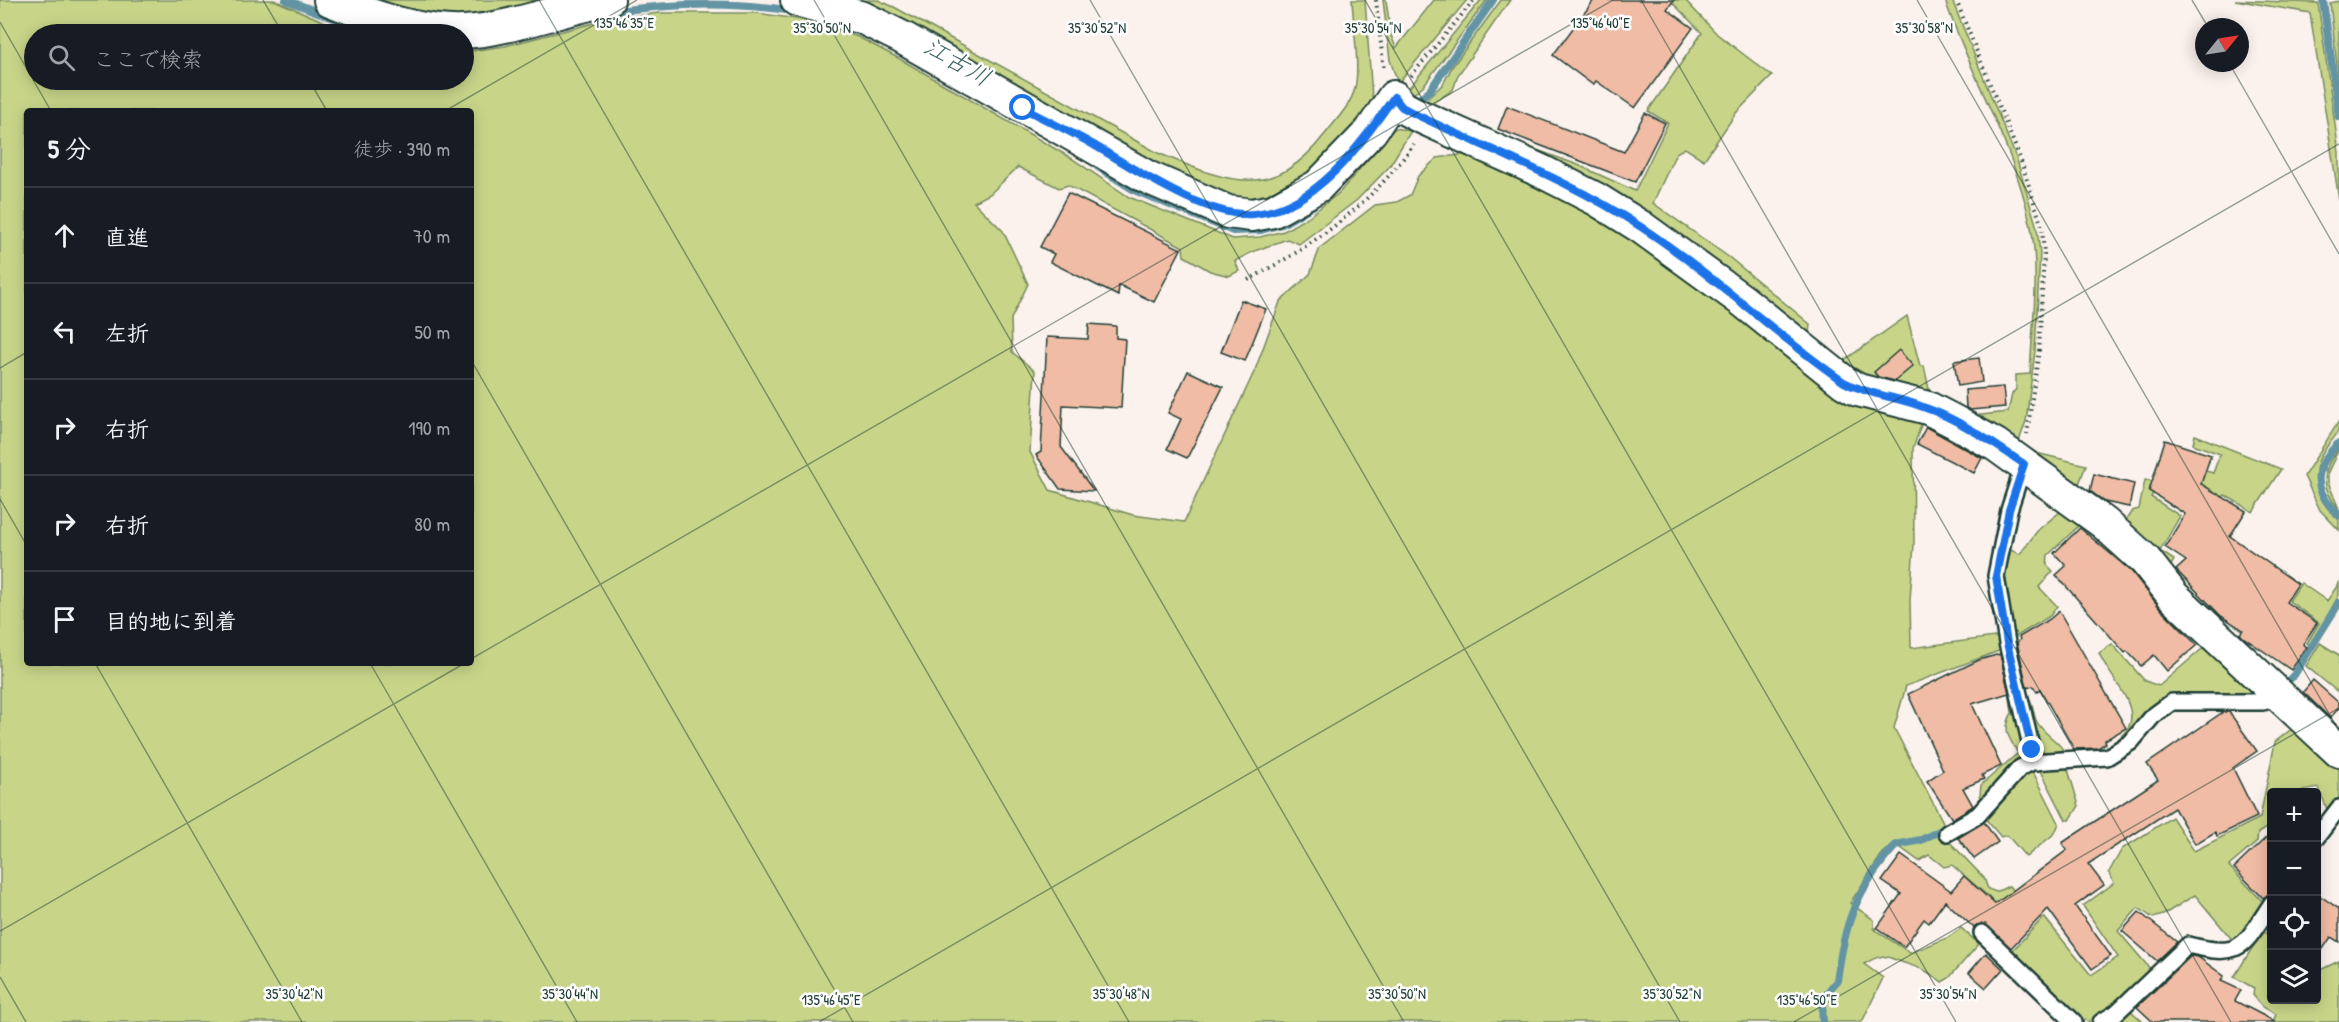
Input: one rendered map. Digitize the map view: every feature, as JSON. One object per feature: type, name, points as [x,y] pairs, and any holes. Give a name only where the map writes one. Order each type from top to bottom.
[{"type":"street","points":[[330,0],[411,24]]},
{"type":"street","points":[[474,30],[499,27],[608,0]]},
{"type":"street","points":[[797,0],[862,18],[903,38],[1147,177],[1228,212],[1252,215],[1273,211],[1318,186],[1371,130],[1411,110],[1541,171],[1641,227],[1743,301],[1844,382],[1858,390],[1928,408],[1996,445],[2024,464],[2128,543],[2175,597],[2339,751]]},
{"type":"lane","points":[[2024,464],[2009,510],[1996,576],[2007,643],[2032,750],[2037,762]]},
{"type":"lane","points":[[1947,833],[1978,814],[2020,768],[2037,762],[2107,758],[2131,742],[2153,716],[2172,702],[2263,702],[2280,697]]},
{"type":"lane","points":[[2321,831],[2339,808]]},
{"type":"lane","points":[[2101,1022],[2116,1013],[2188,945],[2229,952],[2244,944],[2267,909]]},
{"type":"lane","points":[[1982,933],[2074,1022]]},
{"type":"path","points":[[1376,0],[1382,65],[1411,110]]},
{"type":"path","points":[[1248,280],[1297,255],[1339,224],[1395,171],[1411,110],[1474,0]]},
{"type":"path","points":[[1956,0],[2020,158],[2042,227],[2044,255],[2039,350],[2030,422],[2022,453],[2024,464]]},
{"type":"green space","points":[[0,0],[274,0],[330,24],[24,24],[24,90],[474,90],[474,51],[505,46],[613,18],[660,13],[757,13],[809,21],[858,37],[900,59],[1071,158],[1129,197],[1233,239],[1260,237],[1284,231],[1308,217],[1339,193],[1395,128],[1411,131],[1389,167],[1357,200],[1299,244],[1287,239],[1235,261],[1239,271],[1229,276],[1210,271],[1184,256],[1183,247],[1068,185],[1059,188],[1018,167],[990,194],[974,202],[1003,231],[1028,284],[1011,319],[1012,352],[1035,371],[1030,452],[1050,490],[1133,515],[1184,522],[1255,370],[1280,302],[1310,274],[1320,248],[1375,205],[1397,202],[1410,195],[1418,176],[1437,158],[1467,154],[1590,208],[1737,307],[1925,414],[1913,448],[1914,544],[1910,600],[1911,648],[2002,636],[2004,649],[1906,686],[1894,728],[1944,824],[1945,837],[1984,878],[1988,889],[1996,892],[2009,886],[2025,906],[1997,934],[1972,921],[1991,899],[1952,865],[1944,867],[1929,855],[1919,861],[1894,843],[1882,854],[1850,903],[1874,920],[1874,929],[1910,953],[1947,938],[1961,928],[1979,944],[1949,978],[1942,982],[1923,970],[1888,957],[1876,958],[1864,964],[1883,978],[1862,1022],[0,1022]]},
{"type":"green space","points":[[346,0],[582,0],[474,24],[449,24]]},
{"type":"green space","points":[[820,0],[878,0],[1158,153],[1206,172],[1248,180],[1267,178],[1286,170],[1305,156],[1347,106],[1355,88],[1356,79],[1357,57],[1352,0],[1365,0],[1373,111],[1292,196],[1229,206]]},
{"type":"green space","points":[[1383,0],[1386,0],[1391,35],[1396,48],[1434,0],[1467,0],[1398,83],[1390,60]]},
{"type":"green space","points":[[1481,0],[1487,0],[1424,85],[1412,95],[1408,93],[1408,89]]},
{"type":"green space","points":[[1501,0],[1510,0],[1458,75],[1453,90],[1423,109],[1419,107],[1443,84],[1452,67]]},
{"type":"green space","points":[[1670,0],[1685,0],[1717,34],[1772,76],[1736,113],[1704,160],[1685,148],[1676,153],[1653,203],[1730,258],[1810,324],[1809,334],[1843,361],[1907,316],[1920,366],[1924,366],[1931,398],[1861,383],[1502,137],[1578,165],[1635,191],[1668,123],[1648,111],[1702,33]]},
{"type":"green space","points":[[1945,0],[1952,0],[2017,160],[2037,228],[2040,254],[2035,351],[2026,421],[2017,447],[1972,416],[2008,412],[2012,394],[2016,389],[2016,375],[2030,374],[2035,300],[2034,245],[2024,197],[2004,140]]},
{"type":"green space","points":[[2235,0],[2318,3],[2339,153],[2339,200],[2310,13]]},
{"type":"green space","points":[[2339,1],[2339,83],[2330,3]]},
{"type":"green space","points":[[2339,421],[2338,432],[2321,455],[2315,475],[2319,494],[2339,520],[2339,530],[2320,510],[2304,476]]},
{"type":"green space","points":[[2195,435],[2281,469],[2253,512],[2225,495],[2217,503],[2165,473],[2151,497],[2180,516],[2160,551],[2174,560],[2167,573],[2121,527],[2132,511],[2139,509],[2145,480],[2153,481],[2159,457],[2213,473],[2220,454],[2193,444]]},
{"type":"green space","points":[[2339,449],[2328,472],[2328,482],[2339,509],[2329,494],[2325,479],[2328,464]]},
{"type":"green space","points":[[2032,452],[2086,465],[2076,492]]},
{"type":"green space","points":[[2066,507],[2086,519],[2048,555],[2047,565],[2053,571],[2039,587],[2057,606],[2050,616],[2012,639],[2001,578],[2006,548],[2020,554],[2038,530]]},
{"type":"green space","points":[[2301,583],[2327,601],[2339,583],[2339,595],[2310,646],[2307,643],[2319,623],[2289,601]]},
{"type":"green space","points":[[2210,642],[2257,693],[2171,695],[2155,703],[2129,735],[2107,751],[2128,729],[2131,717],[2126,698],[2099,653],[2112,644],[2145,681],[2159,686]]},
{"type":"green space","points":[[2320,643],[2339,655],[2339,693],[2306,666]]},
{"type":"green space","points":[[2026,693],[2039,725],[2066,754],[2040,755]]},
{"type":"green space","points":[[2014,696],[2029,756],[2011,767],[1979,805],[1981,785],[2018,753],[2007,729],[2012,713],[2010,698]]},
{"type":"green space","points":[[2298,724],[2339,760],[2339,799],[2328,812],[2321,788],[2267,788],[2267,827],[2258,833],[2257,842],[2229,866],[2265,904],[2235,943],[2195,895],[2163,915],[2153,918],[2138,908],[2118,931],[2152,971],[2111,1009],[2091,1022],[2078,1018],[2011,952],[2044,917],[2091,975],[2118,957],[2083,906],[2114,883],[2109,872],[2122,849],[2172,817],[2194,851],[2260,818],[2275,742]]},
{"type":"green space","points":[[2067,766],[2079,806],[2070,820],[2066,820],[2039,767]]},
{"type":"green space","points":[[2031,768],[2059,823],[2055,833],[2026,857],[2007,835],[2001,837],[1983,816]]},
{"type":"green space","points":[[2263,931],[2267,934],[2267,1004],[2321,1004],[2321,970],[2339,961],[2339,1022],[2273,1022],[2276,1014],[2263,1007],[2253,995],[2254,988],[2234,977]]},
{"type":"green space","points":[[2130,1010],[2143,1022],[2114,1022]]},
{"type":"building","points":[[1594,0],[1674,0],[1667,9],[1693,28],[1635,108],[1596,81],[1593,85],[1553,55]]},
{"type":"building","points":[[1507,106],[1624,152],[1645,113],[1665,123],[1635,182],[1498,129]]},
{"type":"building","points":[[1068,193],[1181,249],[1154,302],[1119,285],[1118,296],[1050,262],[1054,254],[1040,247]]},
{"type":"building","points":[[1241,300],[1266,309],[1245,361],[1221,352]]},
{"type":"building","points":[[1089,324],[1116,326],[1116,338],[1125,339],[1121,408],[1063,405],[1061,447],[1094,491],[1060,489],[1036,455],[1041,452],[1047,337],[1088,339]]},
{"type":"building","points":[[1899,350],[1913,366],[1895,381],[1878,377],[1874,372]]},
{"type":"building","points":[[1979,358],[1982,382],[1958,386],[1954,361]]},
{"type":"building","points":[[1188,371],[1223,387],[1187,458],[1167,449],[1181,419],[1168,413]]},
{"type":"building","points":[[2003,387],[2005,407],[1970,410],[1966,408],[1965,390]]},
{"type":"building","points":[[1926,427],[1982,458],[1974,473],[1917,444]]},
{"type":"building","points":[[2165,440],[2211,455],[2201,484],[2246,511],[2230,536],[2298,584],[2286,602],[2317,623],[2303,644],[2307,647],[2291,670],[2243,637],[2240,634],[2243,630],[2221,616],[2176,570],[2186,561],[2165,547],[2185,514],[2149,491]]},
{"type":"building","points":[[2094,474],[2134,484],[2129,507],[2105,502],[2090,491]]},
{"type":"building","points":[[2080,528],[2132,572],[2160,608],[2197,645],[2167,671],[2154,655],[2141,666],[2127,651],[2125,653],[2056,575],[2066,566],[2054,553]]},
{"type":"building","points":[[2059,611],[2126,728],[2105,740],[2106,743],[2098,748],[2074,749],[2040,689],[2037,692],[2033,686],[2027,688],[2017,642],[2020,640],[2019,637],[2050,619]]},
{"type":"building","points":[[2000,654],[2009,693],[1972,704],[2001,766],[1982,775],[1984,779],[1963,788],[1973,806],[1952,819],[1927,781],[1943,770],[1908,694],[1979,660]]},
{"type":"building","points":[[2313,680],[2339,703],[2339,708],[2330,718],[2303,692]]},
{"type":"building","points":[[2223,712],[2229,712],[2257,751],[2233,768],[2257,817],[2217,836],[2215,832],[2195,844],[2174,808],[2088,864],[2104,885],[2075,906],[2111,956],[2092,969],[2048,909],[2011,948],[1985,924],[1974,928],[1945,901],[1929,923],[1924,919],[1904,947],[1877,928],[1901,894],[1882,881],[1901,855],[1951,891],[1964,876],[1995,904],[2067,850],[2062,843],[2158,780],[2147,764]]},
{"type":"building","points":[[1984,822],[1998,842],[1974,859],[1958,838]]},
{"type":"building","points":[[2267,837],[2267,896],[2263,898],[2234,868]]},
{"type":"building","points":[[2321,896],[2339,909],[2339,942],[2331,937],[2321,952]]},
{"type":"building","points":[[2139,912],[2177,942],[2157,961],[2122,931]]},
{"type":"building","points":[[1986,953],[2003,969],[1986,988],[1969,973]]},
{"type":"building","points":[[2191,956],[2198,957],[2224,976],[2221,981],[2241,990],[2235,1001],[2276,1022],[2153,1022],[2137,1007]]},
{"type":"waterway","name":"江古川","points":[[286,0],[347,23]]},
{"type":"waterway","name":"江古川","points":[[1412,105],[1430,90],[1493,0]]},
{"type":"waterway","points":[[2323,0],[2339,117]]},
{"type":"waterway","name":"江古川","points":[[611,12],[702,4],[793,11]]},
{"type":"waterway","name":"江古川","points":[[1098,167],[1134,190],[1233,231],[1261,230],[1282,224],[1314,205]]},
{"type":"waterway","points":[[2339,443],[2324,461],[2319,479],[2324,496],[2339,515]]},
{"type":"waterway","points":[[2285,684],[2294,675],[2339,603]]},
{"type":"waterway","points":[[1823,1022],[1824,1000],[1837,981],[1848,925],[1854,908],[1871,877],[1896,845],[1921,840],[1947,827]]},
{"type":"route","points":[[1023,108],[1092,144],[1147,177],[1228,212],[1252,215],[1273,211],[1318,186],[1337,169],[1371,130],[1394,97],[1402,107],[1417,115],[1541,171],[1596,199],[1641,227],[1743,301],[1844,382],[1858,390],[1928,408],[1996,445],[2024,464],[2023,473],[2009,510],[1996,576],[2007,643],[2032,750]]}]
